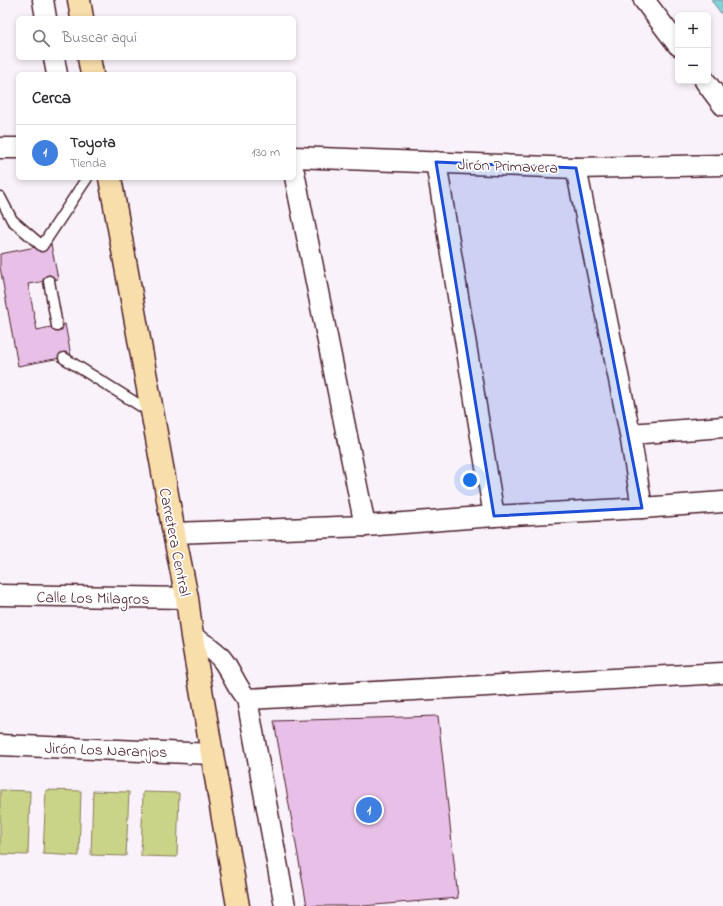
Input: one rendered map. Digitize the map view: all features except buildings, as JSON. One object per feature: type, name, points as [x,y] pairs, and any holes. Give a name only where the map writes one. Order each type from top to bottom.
[{"type":"highway","points":[[79,0],[82,16]]},
{"type":"highway","points":[[89,60],[92,72]]},
{"type":"highway","name":"Carretera Central","points":[[110,180],[152,414],[187,598],[192,637],[238,906]]},
{"type":"street","points":[[43,0],[46,16]]},
{"type":"street","points":[[644,0],[675,42]]},
{"type":"street","points":[[54,60],[57,72]]},
{"type":"street","points":[[707,84],[723,105]]},
{"type":"street","points":[[0,148],[16,148]]},
{"type":"street","name":"Jirón Primavera","points":[[296,157],[576,168],[723,165]]},
{"type":"street","points":[[436,162],[494,516]]},
{"type":"street","points":[[576,168],[630,434],[642,508]]},
{"type":"street","points":[[296,180],[365,526]]},
{"type":"street","points":[[630,434],[723,427]]},
{"type":"street","points":[[174,533],[365,526],[494,516],[723,502]]},
{"type":"street","name":"Calle Los Milagros","points":[[0,595],[187,598]]},
{"type":"street","points":[[192,637],[210,646],[223,661],[239,690],[247,699],[285,906]]},
{"type":"street","points":[[247,699],[723,673]]},
{"type":"street","name":"Jirón Los Naranjos","points":[[0,745],[212,754]]},
{"type":"lane","points":[[0,197],[12,220],[42,246],[86,180]]},
{"type":"lane","points":[[49,281],[57,326]]},
{"type":"lane","points":[[64,358],[152,414]]},
{"type":"highlighted area","points":[[436,162],[576,168],[642,508],[494,516]]},
{"type":"green space","points":[[0,790],[30,791],[28,855],[0,854]]},
{"type":"green space","points":[[46,790],[81,791],[79,856],[43,854]]},
{"type":"green space","points":[[93,791],[129,792],[126,856],[91,855]]},
{"type":"green space","points":[[143,792],[179,793],[177,857],[141,856]]},
{"type":"water","points":[[711,0],[723,0],[723,16]]},
{"type":"place","name":"Toyota","points":[[369,810]]}]
